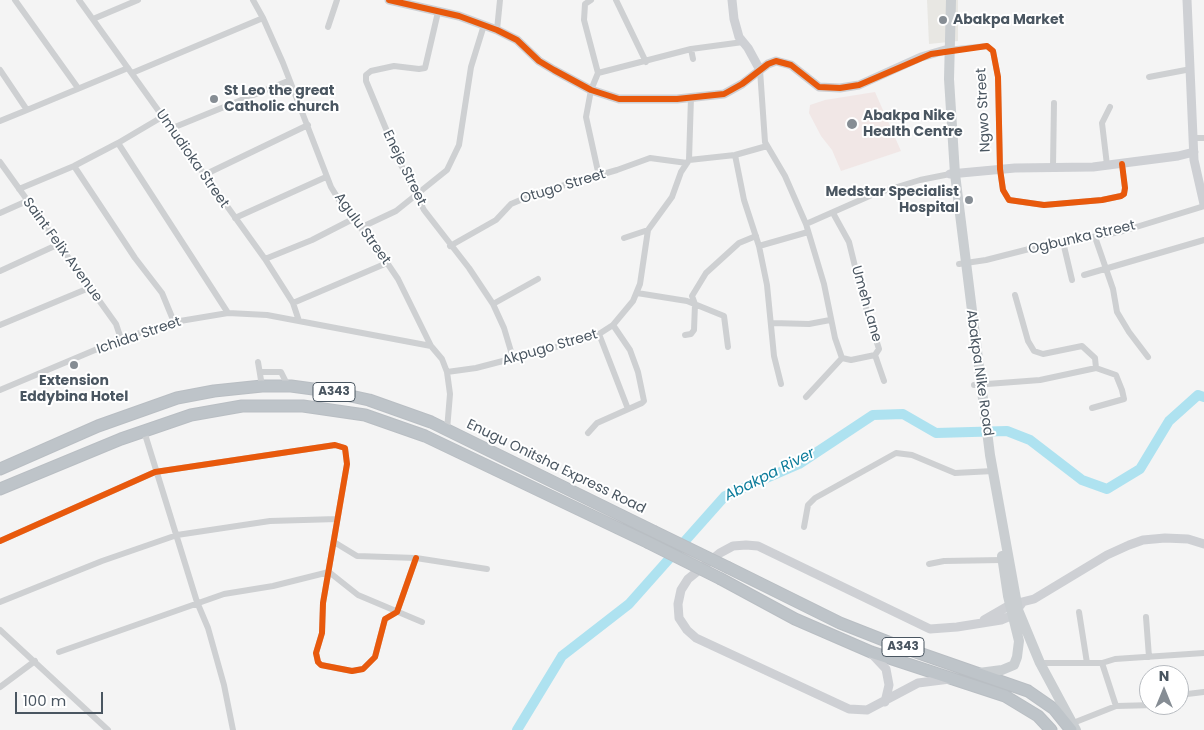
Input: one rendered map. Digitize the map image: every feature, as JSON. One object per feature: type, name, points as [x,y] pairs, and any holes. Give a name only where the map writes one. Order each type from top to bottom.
[{"type":"highway","name":"Enugu Onitsha Express Road","points":[[0,469],[137,411],[178,398],[214,391],[262,386],[288,386],[328,391],[370,400],[448,430],[840,623],[1010,683],[1040,698],[1073,728]]},
{"type":"highway","name":"Enugu Onitsha Express Road","points":[[0,489],[144,430],[200,413],[242,406],[296,405],[356,414],[425,436],[647,542],[795,619],[871,652],[1005,696],[1038,716],[1051,730]]},
{"type":"main road","name":"Abakpa Nike Road","points":[[947,0],[953,174],[962,264],[980,412],[1016,610]]},
{"type":"main road","name":"Abakpa Nike Road","points":[[948,50],[951,0]]},
{"type":"main road","name":"Abakpa Nike Road","points":[[990,471],[1002,560],[1016,610],[1073,728]]},
{"type":"main road","points":[[978,673],[994,672],[1014,665],[1019,641],[1016,610]]},
{"type":"street","points":[[15,0],[78,88]]},
{"type":"street","name":"Umudioka Street","points":[[79,0],[264,259],[293,303],[299,321]]},
{"type":"street","points":[[93,19],[138,0]]},
{"type":"street","name":"Agulu Street","points":[[253,0],[263,18],[308,125],[326,177],[340,203],[362,227],[398,278],[431,346],[442,359],[447,372],[450,394],[448,430]]},
{"type":"street","points":[[328,27],[337,0]]},
{"type":"street","points":[[389,0],[401,1],[497,30],[526,46],[539,62],[591,90],[619,99],[724,94],[768,64],[776,61],[791,65],[819,88],[829,90],[860,85],[921,57],[948,50]]},
{"type":"street","points":[[497,30],[500,0]]},
{"type":"street","points":[[591,0],[585,4],[584,20],[598,73],[591,90],[586,117],[599,176]]},
{"type":"street","points":[[616,0],[646,62]]},
{"type":"street","points":[[732,0],[734,20],[739,37],[760,70],[762,131],[767,146],[785,176],[806,224],[824,284],[830,320],[842,358],[806,397]]},
{"type":"street","points":[[1187,0],[1194,152],[1204,205]]},
{"type":"street","name":"Eneje Street","points":[[438,12],[426,68],[419,70],[394,66],[371,71],[366,75],[366,80],[383,125],[416,195],[424,210],[450,246],[469,268],[493,304],[504,328],[513,358]]},
{"type":"street","points":[[0,121],[78,88],[130,70],[263,18]]},
{"type":"street","points":[[362,227],[396,210],[448,170],[455,156],[471,67],[484,25]]},
{"type":"street","points":[[598,73],[691,49],[743,42]]},
{"type":"street","name":"Ngwo Street","points":[[948,50],[987,46],[992,51],[998,77],[1000,169],[1003,190],[1009,200],[1044,205],[1102,200],[1121,196],[1124,194],[1125,188],[1122,164]]},
{"type":"street","points":[[691,49],[693,59]]},
{"type":"street","points":[[1149,77],[1190,69]]},
{"type":"street","points":[[0,70],[27,110]]},
{"type":"street","points":[[170,129],[288,81]]},
{"type":"street","name":"Akpugo Street","points":[[447,372],[476,368],[599,334],[613,325],[633,301],[637,293],[648,230],[672,197],[688,162],[691,97]]},
{"type":"street","points":[[1053,167],[1054,103]]},
{"type":"street","points":[[1107,165],[1102,123],[1110,107]]},
{"type":"street","points":[[19,188],[74,166],[162,117]]},
{"type":"street","points":[[204,175],[308,125]]},
{"type":"street","points":[[1194,138],[1204,138]]},
{"type":"street","points":[[118,143],[228,313]]},
{"type":"street","name":"Otugo Street","points":[[450,246],[496,220],[510,204],[521,198],[599,176],[650,158],[688,162],[735,155],[767,146]]},
{"type":"street","points":[[806,224],[874,194],[920,180],[1000,169],[1083,168],[1178,156],[1194,152]]},
{"type":"street","points":[[735,155],[744,200],[760,246],[772,323],[774,356],[781,384]]},
{"type":"street","name":"Saint Felix Avenue","points":[[0,162],[116,324],[121,339]]},
{"type":"street","points":[[74,166],[135,258],[162,293],[174,322]]},
{"type":"street","points":[[235,218],[326,177]]},
{"type":"street","points":[[0,213],[27,201]]},
{"type":"street","name":"Ogbunka Street","points":[[962,264],[1063,242],[1120,232],[1204,205]]},
{"type":"street","name":"Umeh Lane","points":[[833,213],[849,242],[862,295],[879,349],[875,355],[851,360],[842,358]]},
{"type":"street","points":[[264,259],[312,240],[353,219]]},
{"type":"street","points":[[624,238],[648,230]]},
{"type":"street","points":[[760,246],[808,232]]},
{"type":"street","points":[[685,335],[691,334],[694,330],[694,302],[692,296],[712,267],[738,243],[756,236]]},
{"type":"street","points":[[1095,237],[1106,268],[1117,312],[1148,357]]},
{"type":"street","points":[[1084,274],[1204,240]]},
{"type":"street","points":[[1063,242],[1072,280]]},
{"type":"street","points":[[0,271],[59,244]]},
{"type":"street","points":[[293,303],[387,263]]},
{"type":"street","points":[[493,304],[538,279]]},
{"type":"street","points":[[0,326],[89,288]]},
{"type":"street","points":[[637,293],[694,302],[724,316],[728,347]]},
{"type":"street","points":[[1014,295],[1028,341],[1034,352],[1043,354],[1082,346],[1095,358],[1096,368]]},
{"type":"street","name":"Ichida Street","points":[[0,390],[121,339],[174,322],[228,313],[267,315],[431,346]]},
{"type":"street","points":[[772,323],[809,324],[830,320]]},
{"type":"street","points":[[588,433],[596,423],[642,404],[643,397],[638,372],[630,350],[613,325]]},
{"type":"street","points":[[599,334],[628,409]]},
{"type":"street","points":[[875,355],[884,381]]},
{"type":"street","points":[[258,362],[262,386]]},
{"type":"street","points":[[977,384],[1040,380],[1096,368],[1116,375],[1124,399],[1092,408]]},
{"type":"street","points":[[260,372],[281,372],[288,386]]},
{"type":"street","points":[[144,430],[197,602],[208,628],[224,685],[233,730]]},
{"type":"street","points":[[0,541],[156,472],[335,444],[345,448],[348,454],[323,603],[322,632],[316,653],[318,662],[321,665],[342,670],[363,669],[375,657],[385,619],[397,612],[416,558]]},
{"type":"street","points":[[804,527],[808,505],[815,498],[896,454],[905,453],[955,473],[990,471]]},
{"type":"street","points":[[0,602],[102,561],[177,535],[270,521],[337,519]]},
{"type":"street","points":[[950,679],[918,684],[867,710],[849,709],[696,638],[687,630],[679,618],[678,604],[681,590],[688,579],[720,553],[733,546],[758,546],[930,628],[957,627],[1016,610],[1107,554],[1143,540],[1177,538],[1204,544]]},
{"type":"street","points":[[334,542],[357,556],[416,558],[487,568]]},
{"type":"street","points":[[929,564],[944,561],[1002,560]]},
{"type":"street","points":[[59,652],[224,594],[273,586],[329,572]]},
{"type":"street","points":[[329,572],[358,595],[422,622]]},
{"type":"street","points":[[1079,612],[1087,663]]},
{"type":"street","points":[[1146,617],[1149,657]]},
{"type":"street","points":[[0,630],[108,730]]},
{"type":"street","points":[[871,652],[886,669],[888,685],[885,702]]},
{"type":"street","points":[[1040,663],[1102,663],[1115,659],[1204,653]]},
{"type":"street","points":[[0,686],[35,662]]},
{"type":"street","points":[[1102,663],[1116,706]]},
{"type":"street","points":[[1189,693],[1204,692]]},
{"type":"street","points":[[1073,728],[1116,706],[1139,705]]},
{"type":"shaded area","name":"Abakpa Market","points":[[927,0],[958,0],[958,41],[929,44]]},
{"type":"shaded area","name":"Abakpa Nike Health Centre","points":[[875,92],[901,151],[841,171],[832,150],[821,136],[809,113],[810,105],[825,100]]},
{"type":"waterway","name":"Abakpa River","points":[[517,730],[562,656],[629,604],[725,496],[799,464],[873,415],[903,414],[936,433],[1007,431],[1030,440],[1082,480],[1107,489],[1140,469],[1169,421],[1198,395],[1204,397]]},
{"type":"cycle path","points":[[389,0],[459,16],[497,30],[517,40],[539,61],[554,70],[591,90],[619,99],[677,99],[724,94],[742,84],[768,64],[776,61],[791,65],[819,87],[840,88],[859,85],[931,54],[987,46],[993,51],[998,77],[1000,169],[1003,190],[1009,200],[1044,205],[1102,200],[1121,196],[1124,194],[1125,188],[1122,164]]},
{"type":"cycle path","points":[[0,541],[155,472],[335,445],[345,448],[347,464],[323,603],[322,633],[316,653],[318,662],[321,665],[352,671],[363,669],[375,657],[385,619],[397,612],[416,558]]},
{"type":"place","name":"Abakpa Market","points":[[943,20]]},
{"type":"place","name":"St Leo the great Catholic church","points":[[214,99]]},
{"type":"place","name":"Abakpa Nike Health Centre","points":[[852,124]]},
{"type":"place","name":"Medstar Specialist Hospital","points":[[969,200]]},
{"type":"place","name":"Extension Eddybina Hotel","points":[[74,365]]}]
